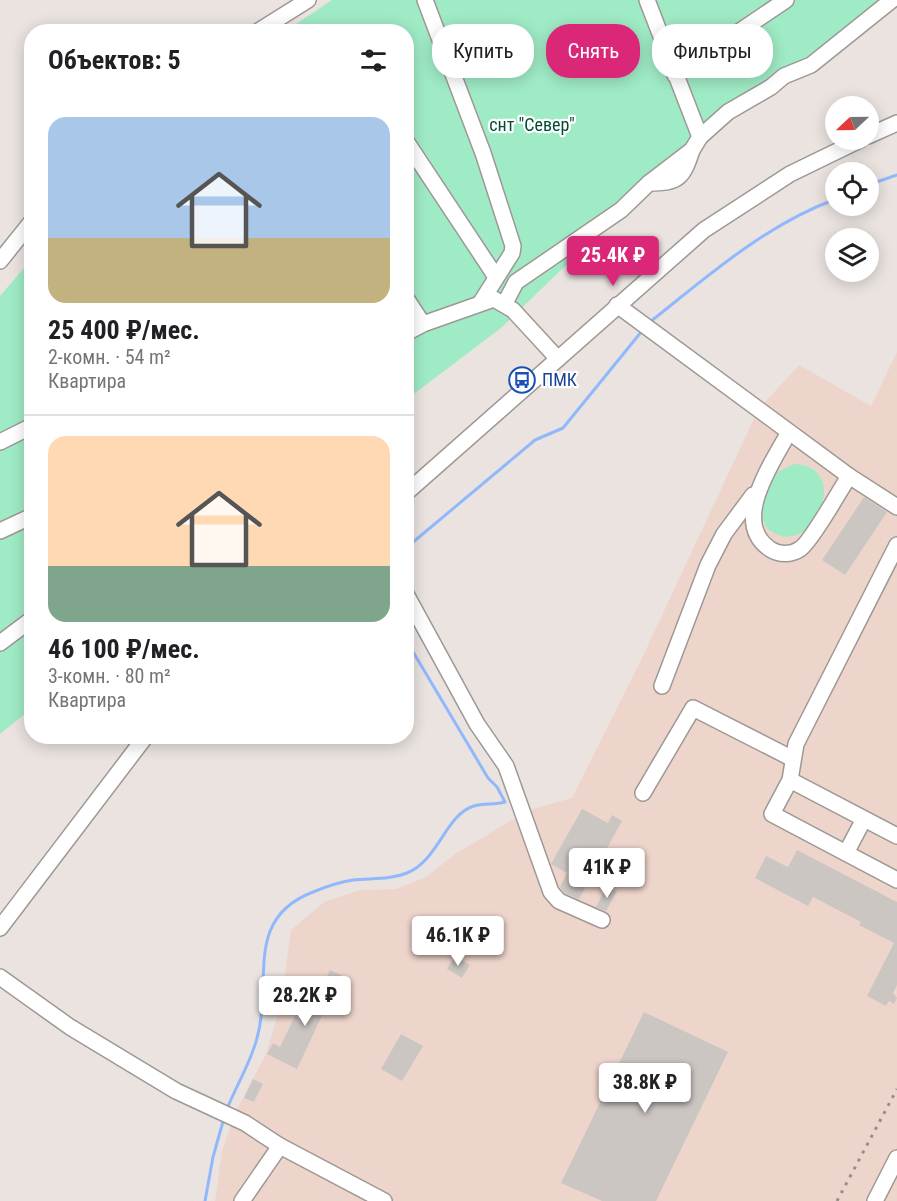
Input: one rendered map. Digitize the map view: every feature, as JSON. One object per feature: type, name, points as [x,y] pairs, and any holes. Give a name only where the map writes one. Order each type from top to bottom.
[{"type":"street","points":[[270,24],[308,0]]},
{"type":"street","points":[[425,0],[483,153],[510,237],[512,253],[481,302]]},
{"type":"street","points":[[750,24],[786,0]]},
{"type":"street","points":[[505,303],[516,282],[600,226],[696,144],[728,112],[771,87],[784,76],[811,65],[892,0]]},
{"type":"street","points":[[651,2],[658,24]]},
{"type":"street","points":[[676,78],[696,144]]},
{"type":"street","points":[[879,131],[897,123]]},
{"type":"street","points":[[414,486],[704,230],[790,174],[839,150]]},
{"type":"street","points":[[414,153],[496,277]]},
{"type":"street","points":[[0,261],[24,231]]},
{"type":"street","points":[[414,329],[494,299],[505,303],[558,358]]},
{"type":"street","points":[[617,305],[849,476],[897,507]]},
{"type":"street","points":[[414,310],[423,324]]},
{"type":"street","points":[[0,442],[24,430]]},
{"type":"street","points":[[662,686],[708,565],[724,534],[761,483],[789,432]]},
{"type":"street","points":[[761,483],[751,514],[758,537],[770,549],[785,554],[802,549],[849,476]]},
{"type":"street","points":[[0,531],[24,520]]},
{"type":"street","points":[[897,545],[796,744],[791,758],[790,780],[772,814],[897,880]]},
{"type":"street","points":[[414,609],[477,724],[506,766],[551,892],[560,901],[602,920]]},
{"type":"street","points":[[0,643],[24,625]]},
{"type":"street","points":[[643,793],[693,708],[791,758]]},
{"type":"street","points":[[0,928],[140,744]]},
{"type":"street","points":[[790,780],[897,836]]},
{"type":"street","points":[[846,853],[864,819]]},
{"type":"street","points":[[0,977],[70,1028],[176,1091],[245,1123],[280,1146],[384,1201]]},
{"type":"street","points":[[242,1201],[280,1146]]},
{"type":"street","points":[[875,1201],[897,1158]]},
{"type":"shaded area","points":[[897,352],[897,1201],[215,1201],[222,1151],[236,1111],[266,1054],[280,1008],[291,930],[324,902],[360,890],[396,889],[426,877],[455,854],[529,810],[572,798],[642,658],[758,410],[799,365],[871,406]]},
{"type":"green space","name":"снт \"Север\"","points":[[332,0],[640,0],[652,31],[652,78],[670,78],[693,138],[689,146],[501,328],[414,394],[414,24],[296,24]]},
{"type":"green space","points":[[651,0],[886,0],[702,131],[681,78],[773,78],[773,24],[660,24]]},
{"type":"green space","points":[[24,268],[24,715],[0,734],[0,296]]},
{"type":"green space","points":[[794,464],[812,469],[822,480],[824,496],[819,512],[810,526],[797,535],[782,536],[766,527],[759,508],[776,473]]},
{"type":"building","points":[[864,497],[887,512],[845,575],[822,560]]},
{"type":"building","points":[[582,809],[608,823],[612,815],[622,821],[607,848],[623,857],[605,890],[589,881],[579,899],[565,893],[560,887],[567,873],[551,864]]},
{"type":"building","points":[[797,850],[897,902],[897,985],[893,993],[897,998],[894,1004],[889,1001],[886,1006],[867,996],[894,943],[859,925],[861,922],[813,897],[808,906],[755,878],[766,856],[788,867]]},
{"type":"building","points":[[607,886],[617,891],[606,911],[596,907]]},
{"type":"building","points":[[455,956],[470,965],[462,978],[447,969]]},
{"type":"building","points":[[330,970],[341,975],[297,1069],[267,1054],[273,1043],[280,1047],[295,1016],[305,1021]]},
{"type":"building","points":[[644,1012],[728,1052],[656,1201],[602,1201],[561,1183]]},
{"type":"building","points":[[401,1034],[423,1046],[402,1081],[381,1069]]},
{"type":"building","points":[[253,1079],[263,1084],[254,1102],[244,1098]]},
{"type":"waterway","points":[[879,181],[897,175]]},
{"type":"waterway","points":[[650,322],[761,237],[825,204]]},
{"type":"waterway","points":[[414,541],[535,440],[563,428],[642,331]]},
{"type":"waterway","points":[[227,1109],[257,1038],[261,1016],[265,954],[269,935],[277,918],[291,904],[313,892],[343,882],[387,878],[407,873],[427,859],[456,818],[464,811],[478,805],[505,802],[497,787],[488,778],[414,653]]},
{"type":"waterway","points":[[205,1201],[213,1157],[224,1118]]},
{"type":"railway","points":[[837,1201],[897,1089]]},
{"type":"place","name":"ПМК","points":[[522,380]]}]
